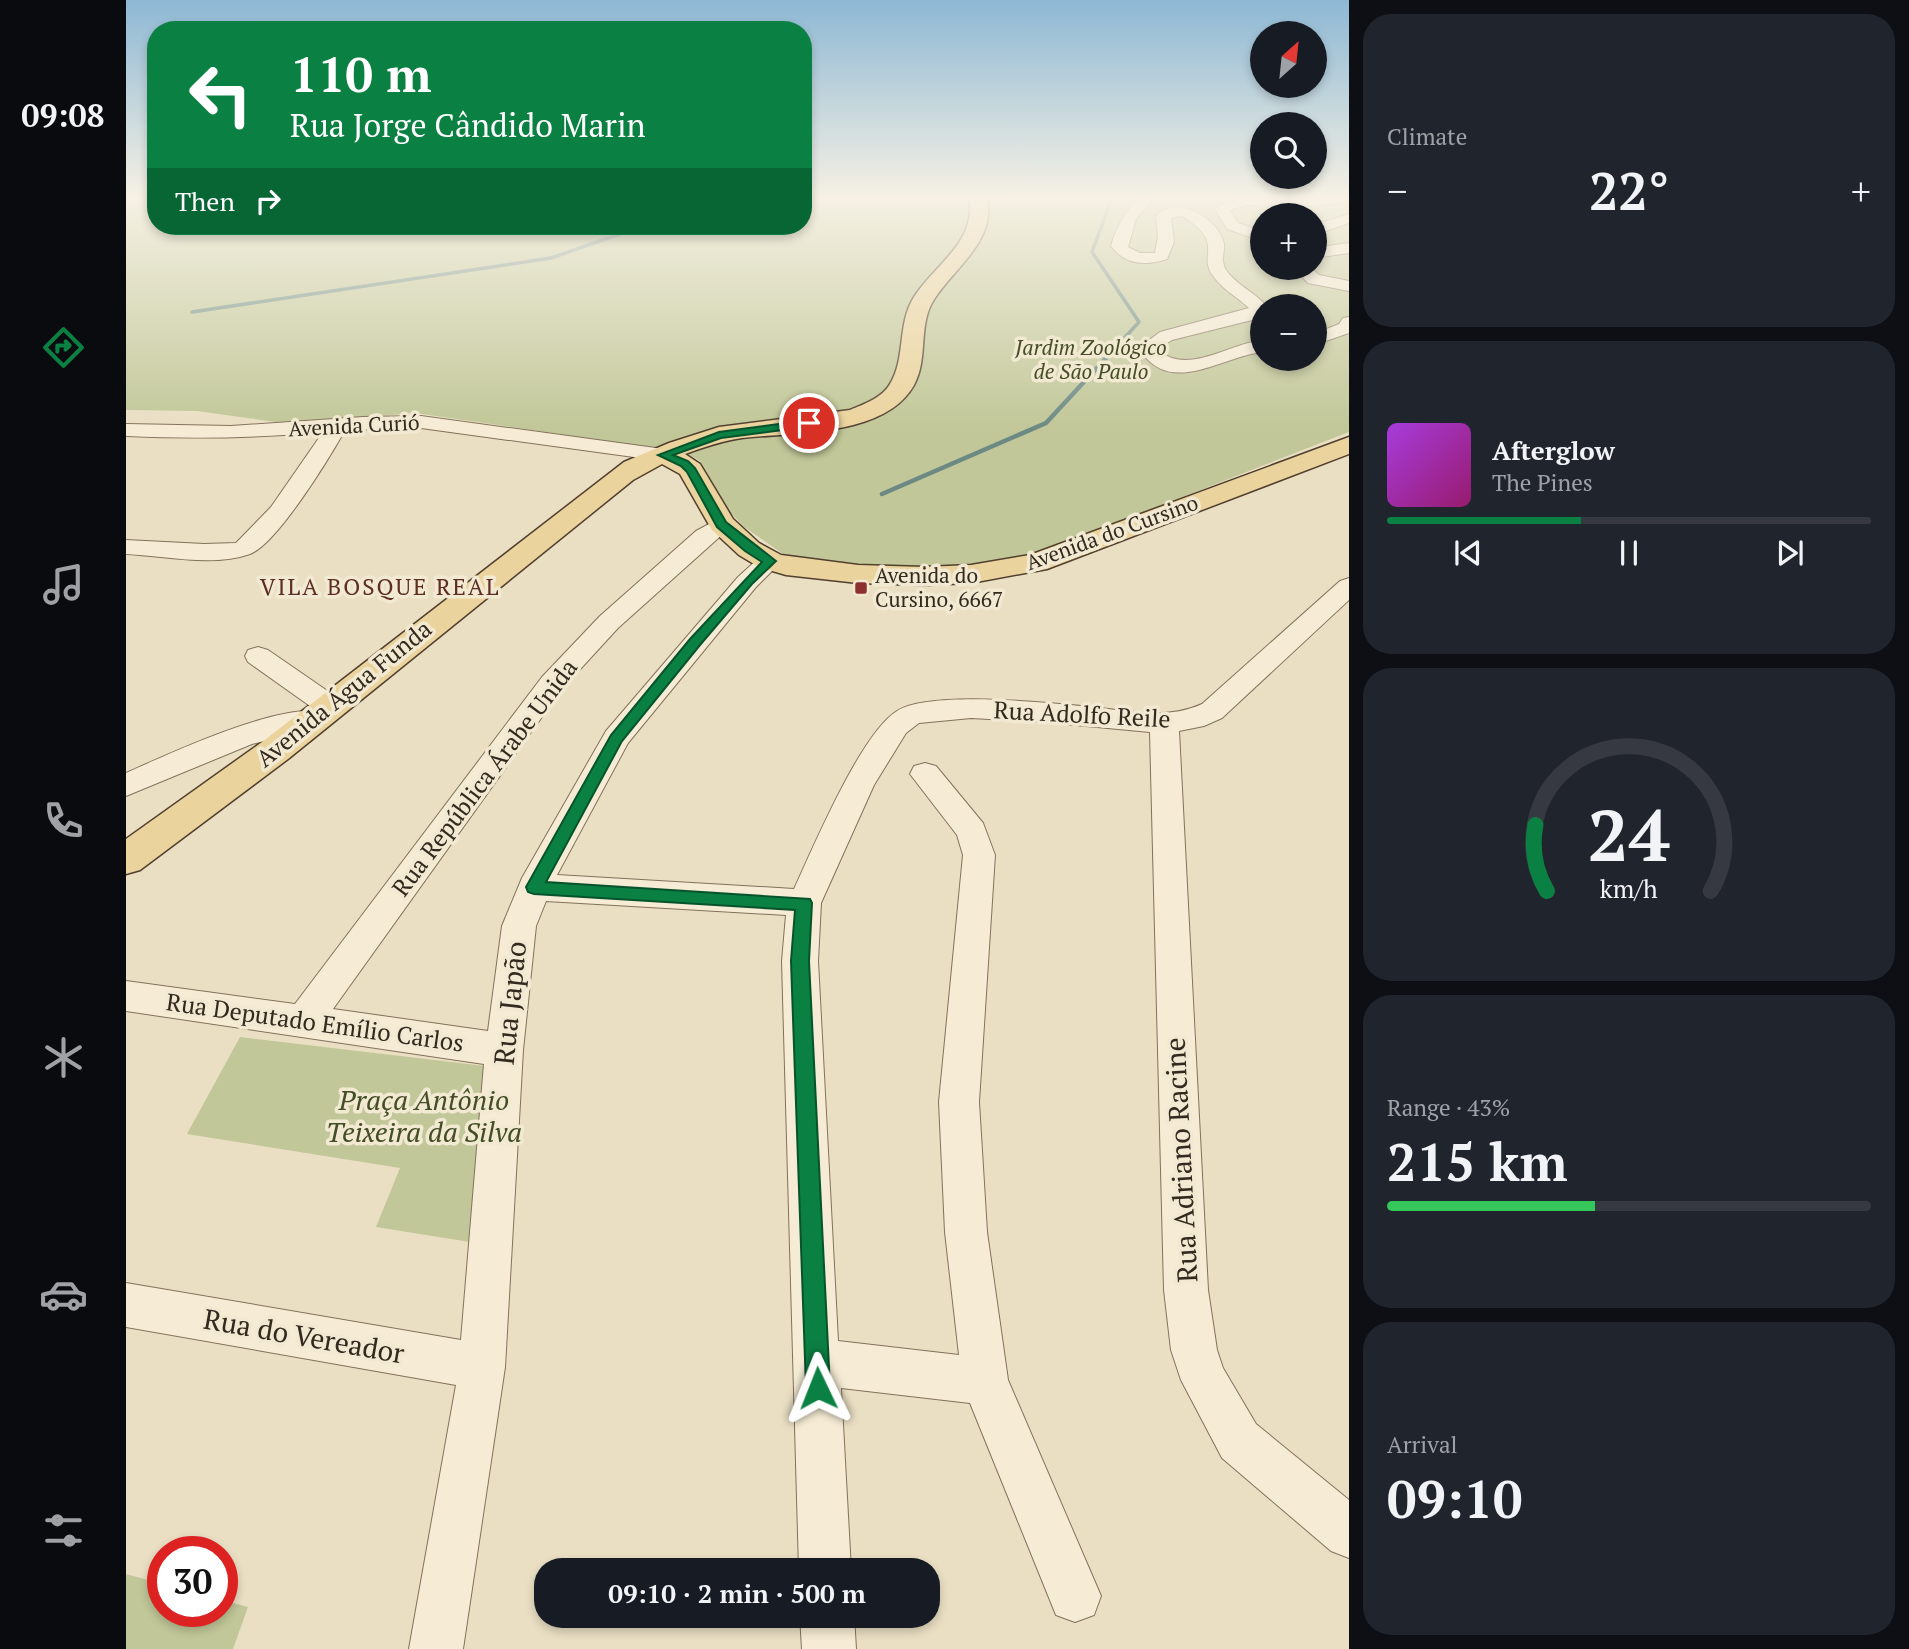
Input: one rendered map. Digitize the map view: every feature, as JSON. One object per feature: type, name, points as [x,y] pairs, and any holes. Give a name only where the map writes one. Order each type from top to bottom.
[{"type":"main road","name":"Avenida Água Funda","points":[[126,859],[190,817],[323,714],[427,628],[634,468],[719,435],[849,417],[872,410],[896,394],[912,355],[913,331],[921,301],[943,275]]},
{"type":"main road","name":"Avenida do Cursino","points":[[663,455],[684,463],[691,470],[722,524],[749,548],[770,561],[786,566],[858,575],[925,576],[1009,569],[1036,563],[1349,445]]},
{"type":"street","points":[[1221,275],[1226,282],[1250,298]]},
{"type":"street","points":[[1316,280],[1324,284],[1349,286]]},
{"type":"street","points":[[1250,315],[1166,336],[1153,344],[1152,355],[1161,364],[1171,367],[1189,366],[1250,349]]},
{"type":"street","points":[[1327,336],[1345,328],[1349,322]]},
{"type":"street","name":"Avenida Curió","points":[[126,430],[200,433],[388,420],[421,422],[663,455]]},
{"type":"street","points":[[126,547],[230,551],[251,546],[338,425]]},
{"type":"street","name":"Rua República Árabe Unida","points":[[302,1023],[552,683],[609,622],[704,536],[722,524]]},
{"type":"street","name":"Rua Japão","points":[[436,1649],[482,1367],[504,1050],[519,926],[534,887],[616,738],[747,582],[770,561]]},
{"type":"street","name":"Rua Adolfo Reile","points":[[804,903],[859,785],[896,726],[909,716],[922,712],[971,709],[1044,712],[1164,724],[1194,719],[1212,711],[1342,602]]},
{"type":"street","points":[[258,656],[323,714]]},
{"type":"street","points":[[126,785],[260,731],[323,714]]},
{"type":"street","name":"Rua Adriano Racine","points":[[1164,724],[1186,1290],[1194,1350],[1203,1380],[1239,1441],[1349,1533]]},
{"type":"street","points":[[925,774],[972,831],[979,855],[959,1102],[966,1232],[985,1381],[1075,1596]]},
{"type":"street","points":[[534,887],[804,903],[800,961],[825,1558]]},
{"type":"street","name":"Rua Deputado Emílio Carlos","points":[[126,996],[504,1050]]},
{"type":"street","name":"Rua do Vereador","points":[[126,1305],[482,1367]]},
{"type":"street","points":[[817,1362],[985,1381]]},
{"type":"street","points":[[828,1628],[829,1649]]},
{"type":"green space","name":"Jardim Zoológico de São Paulo","points":[[126,275],[1250,275],[1250,280],[1327,280],[1327,275],[1349,275],[1349,432],[1029,557],[942,569],[868,567],[783,554],[743,526],[730,512],[700,461],[684,452],[415,413],[289,424],[197,411],[126,410]]},
{"type":"green space","name":"Praça Antônio Teixeira da Silva","points":[[240,1037],[485,1066],[470,1242],[376,1227],[400,1168],[187,1134]]},
{"type":"green space","points":[[126,1574],[147,1580],[147,1627],[238,1627],[238,1604],[248,1607],[233,1649],[126,1649]]},
{"type":"waterway","points":[[192,312],[438,275]]},
{"type":"waterway","points":[[1105,359],[1139,322],[1107,275]]},
{"type":"waterway","points":[[882,494],[1046,423],[1107,357]]},
{"type":"place","name":"Avenida do Cursino, 6667","points":[[861,588]]},
{"type":"district","name":"VILA BOSQUE REAL","points":[[380,587]]},
{"type":"route","points":[[809,423],[719,435],[663,455],[684,463],[691,470],[722,524],[736,538],[770,561],[747,582],[616,738],[534,887],[659,897],[804,903],[800,961],[818,1388]]}]
